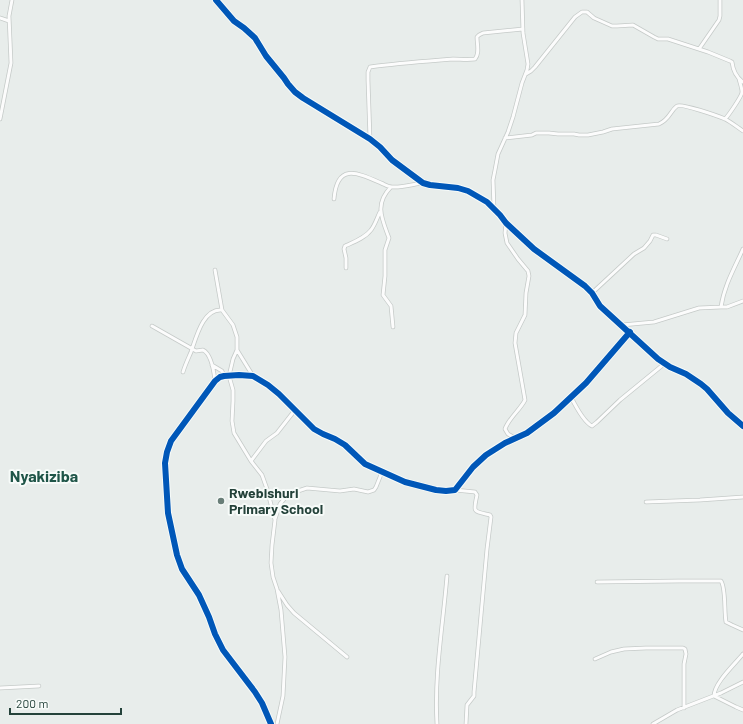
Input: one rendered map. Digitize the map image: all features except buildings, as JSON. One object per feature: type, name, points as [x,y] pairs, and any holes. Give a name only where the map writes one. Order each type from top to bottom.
[{"type":"street","points":[[0,119],[11,63],[9,21],[12,0]]},
{"type":"street","points":[[216,0],[234,21],[255,38],[266,56],[295,92],[370,139],[392,160],[423,183],[458,188],[468,191],[487,202],[506,223],[534,248],[585,286],[592,293],[600,306],[664,364],[686,374],[708,389],[728,413],[743,426]]},
{"type":"street","points":[[494,209],[493,187],[498,154],[513,117],[528,64],[523,29],[522,0]]},
{"type":"street","points":[[699,49],[719,20],[720,0]]},
{"type":"street","points":[[526,74],[536,66],[575,17],[582,12],[587,12],[594,18],[612,26],[633,25],[658,39],[668,39],[732,62],[735,73],[739,79],[742,95],[725,119]]},
{"type":"street","points":[[0,18],[9,21]]},
{"type":"street","points":[[370,139],[368,80],[368,72],[370,67],[420,61],[475,59],[478,52],[477,37],[479,35],[483,33],[523,29]]},
{"type":"street","points":[[739,79],[743,82]]},
{"type":"street","points":[[505,138],[532,135],[536,133],[579,135],[603,132],[612,129],[659,124],[664,122],[676,106],[679,105],[725,119],[743,131]]},
{"type":"street","points":[[334,199],[337,182],[342,176],[348,173],[356,173],[392,187],[423,183]]},
{"type":"street","points":[[346,268],[345,246],[357,241],[369,232],[380,212],[382,200],[392,187]]},
{"type":"street","points":[[380,212],[389,238],[384,250],[385,276],[382,295],[391,306],[392,326]]},
{"type":"street","points":[[506,223],[505,233],[507,243],[528,271],[529,276],[525,302],[525,315],[516,333],[515,343],[525,400],[505,429],[508,434],[514,438]]},
{"type":"street","points":[[592,293],[634,254],[644,248],[653,235],[667,239]]},
{"type":"street","points":[[721,307],[726,287],[743,249]]},
{"type":"street","points":[[215,270],[222,310],[230,319],[236,332],[237,350],[229,376],[233,390],[232,421],[234,433],[251,461],[262,475],[268,489],[275,520]]},
{"type":"street","points":[[622,325],[654,322],[699,308],[727,307],[743,301]]},
{"type":"street","points":[[183,372],[203,321],[213,311],[222,310]]},
{"type":"street","points":[[152,326],[196,351],[203,350],[207,352],[212,365],[215,381]]},
{"type":"street","points":[[455,490],[473,467],[486,455],[514,438],[527,433],[554,413],[586,383],[630,332]]},
{"type":"street","points":[[237,350],[253,376]]},
{"type":"street","points":[[571,397],[588,424],[592,426],[620,400],[664,364]]},
{"type":"street","points":[[212,365],[222,371],[224,376]]},
{"type":"street","points":[[271,724],[262,703],[255,692],[223,650],[199,596],[182,569],[177,555],[168,513],[166,452],[171,441],[215,381],[224,376],[253,376],[268,385],[296,410],[314,429],[345,445],[365,464],[382,472],[405,482],[436,490],[475,492],[477,495],[474,509],[479,513],[490,515],[491,519],[474,696],[467,706],[466,724]]},
{"type":"street","points":[[251,461],[266,441],[276,434],[296,410]]},
{"type":"street","points":[[277,724],[284,696],[285,656],[281,610],[271,563],[275,520],[280,504],[289,494],[307,488],[340,491],[354,489],[368,492],[374,490],[382,472]]},
{"type":"street","points":[[646,502],[743,497]]},
{"type":"street","points":[[437,724],[436,708],[438,669],[447,576]]},
{"type":"street","points":[[597,582],[679,580],[721,581],[723,582],[724,588],[726,622],[743,630]]},
{"type":"street","points":[[277,589],[287,605],[294,612],[347,657]]},
{"type":"street","points":[[595,659],[611,652],[624,649],[684,648],[686,654],[684,664],[684,708]]},
{"type":"street","points":[[714,696],[714,691],[718,683],[743,654]]},
{"type":"street","points":[[653,724],[684,708],[743,682]]},
{"type":"street","points":[[0,688],[39,686]]},
{"type":"street","points":[[714,696],[743,710]]},
{"type":"cycle path","points":[[216,0],[234,21],[255,38],[266,56],[295,92],[370,139],[392,160],[423,183],[458,188],[468,191],[487,202],[506,223],[534,249],[585,286],[592,293],[600,306],[658,359],[701,384],[728,413],[743,426]]},
{"type":"cycle path","points":[[271,724],[262,703],[255,692],[223,650],[199,595],[182,569],[177,555],[168,513],[165,463],[167,452],[171,441],[215,381],[224,376],[253,376],[279,394],[314,429],[345,445],[365,464],[405,482],[436,490],[455,490],[473,467],[486,455],[505,443],[527,433],[554,413],[586,383],[630,332]]},
{"type":"place","name":"Rwebishuri Primary School","points":[[221,501]]},
{"type":"district","name":"Nyakiziba","points":[[44,476]]}]
